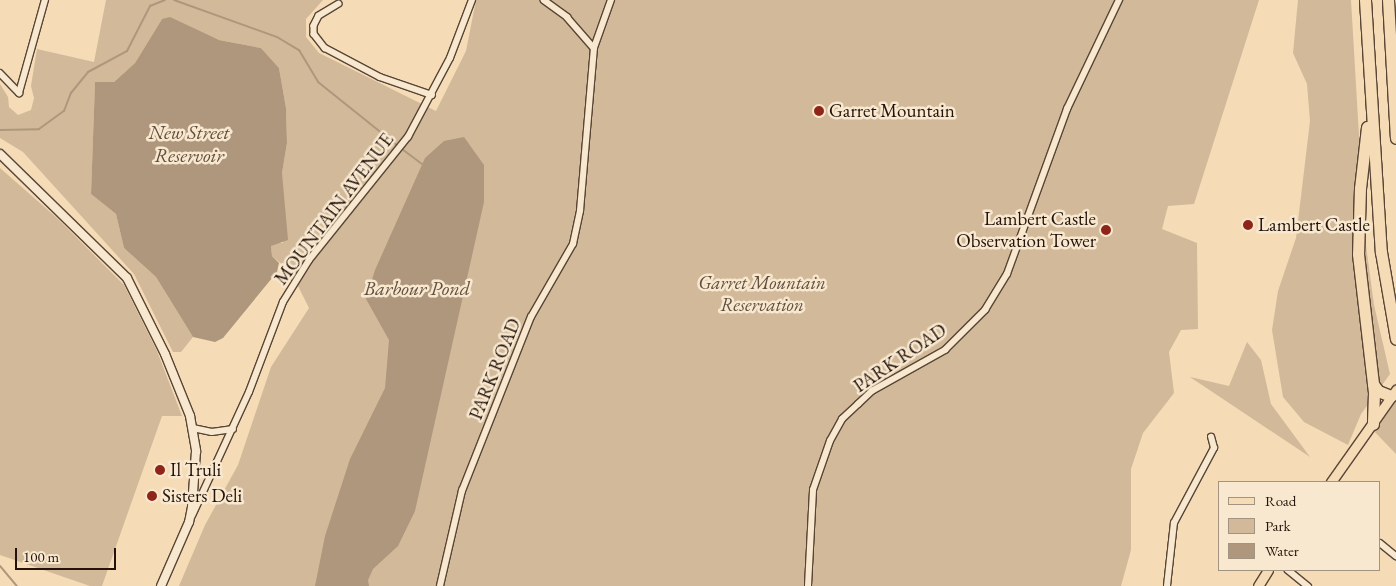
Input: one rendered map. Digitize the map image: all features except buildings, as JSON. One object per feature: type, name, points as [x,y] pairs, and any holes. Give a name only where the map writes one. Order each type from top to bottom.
[{"type":"highway","points":[[1365,0],[1381,252],[1396,339]]},
{"type":"highway","points":[[1388,0],[1393,50],[1396,138]]},
{"type":"highway","points":[[1370,98],[1360,188],[1358,254],[1373,384],[1373,424]]},
{"type":"highway","points":[[1373,384],[1378,390],[1394,393]]},
{"type":"main road","points":[[1332,481],[1394,393]]},
{"type":"main road","points":[[1258,586],[1267,571]]},
{"type":"street","points":[[0,73],[19,93],[44,0]]},
{"type":"street","name":"MOUNTAIN AVENUE","points":[[189,522],[233,430],[274,320],[299,273],[390,163],[432,94],[450,58],[472,0]]},
{"type":"street","points":[[544,0],[567,17],[594,48]]},
{"type":"street","name":"PARK ROAD","points":[[440,586],[462,491],[531,317],[573,244],[580,211],[594,48],[610,0]]},
{"type":"street","name":"PARK ROAD","points":[[808,586],[810,509],[820,466],[830,441],[842,419],[865,398],[945,350],[985,310],[1007,274],[1067,110],[1119,0]]},
{"type":"street","points":[[339,4],[316,20],[314,34],[325,48],[380,77],[432,94]]},
{"type":"street","points":[[0,154],[127,278],[165,354],[193,428],[196,471],[189,522],[161,586]]},
{"type":"street","points":[[193,428],[212,432],[233,430]]},
{"type":"street","points":[[1167,586],[1174,523],[1214,448],[1212,437]]},
{"type":"street","points":[[1381,544],[1396,556]]},
{"type":"street","points":[[1289,571],[1308,586]]},
{"type":"green space","name":"Garret Mountain Reservation","points":[[106,0],[323,0],[306,19],[306,37],[319,53],[436,111],[466,51],[476,0],[1259,0],[1194,204],[1168,206],[1162,229],[1197,243],[1198,329],[1181,330],[1169,352],[1174,393],[1143,433],[1131,469],[1131,550],[1121,586],[179,586],[205,525],[238,465],[271,367],[309,308],[291,272],[272,256],[271,246],[275,242],[283,243],[282,173],[287,143],[286,108],[279,68],[261,48],[219,40],[162,19],[135,63],[114,82],[95,82],[91,194],[116,214],[124,248],[156,277],[193,337],[181,352],[173,352],[134,274],[23,152],[0,138],[0,84],[8,97],[9,107],[18,115],[31,110],[34,98],[31,86],[37,49],[94,62]]},
{"type":"green space","points":[[1298,0],[1351,0],[1365,238],[1374,305],[1390,374],[1361,414],[1348,445],[1304,422],[1283,397],[1272,330],[1278,291],[1296,238],[1310,121],[1307,84],[1293,53]]},
{"type":"green space","points":[[0,168],[57,218],[124,285],[157,351],[182,416],[162,416],[102,586],[90,586],[0,555]]},
{"type":"green space","points":[[1247,342],[1261,360],[1271,404],[1310,457],[1190,377],[1229,386]]},
{"type":"green space","points":[[1396,390],[1396,454],[1371,428]]},
{"type":"water","name":"New Street Reservoir","points":[[170,17],[219,40],[261,48],[279,68],[286,108],[287,143],[282,173],[288,240],[271,246],[272,256],[279,263],[277,272],[223,338],[215,342],[193,337],[156,277],[124,248],[116,214],[91,194],[95,82],[114,82],[135,63],[162,19]]},
{"type":"water","name":"Barbour Pond","points":[[464,137],[484,165],[484,202],[415,511],[398,546],[373,569],[368,580],[369,586],[315,586],[325,536],[350,459],[385,388],[389,340],[366,299],[375,270],[425,158],[444,141]]},
{"type":"waterway","points":[[0,130],[39,129],[64,111],[71,93],[88,72],[127,51],[150,6],[165,0]]},
{"type":"waterway","points":[[174,0],[277,37],[299,50],[318,82],[398,146]]},
{"type":"waterway","points":[[402,149],[422,164]]},
{"type":"waterway","points":[[0,566],[17,586]]},
{"type":"place","name":"Garret Mountain","points":[[819,111]]},
{"type":"place","name":"Lambert Castle","points":[[1248,225]]},
{"type":"place","name":"Lambert Castle Observation Tower","points":[[1106,230]]},
{"type":"place","name":"Il Truli","points":[[160,470]]},
{"type":"place","name":"Sisters Deli","points":[[152,496]]}]
